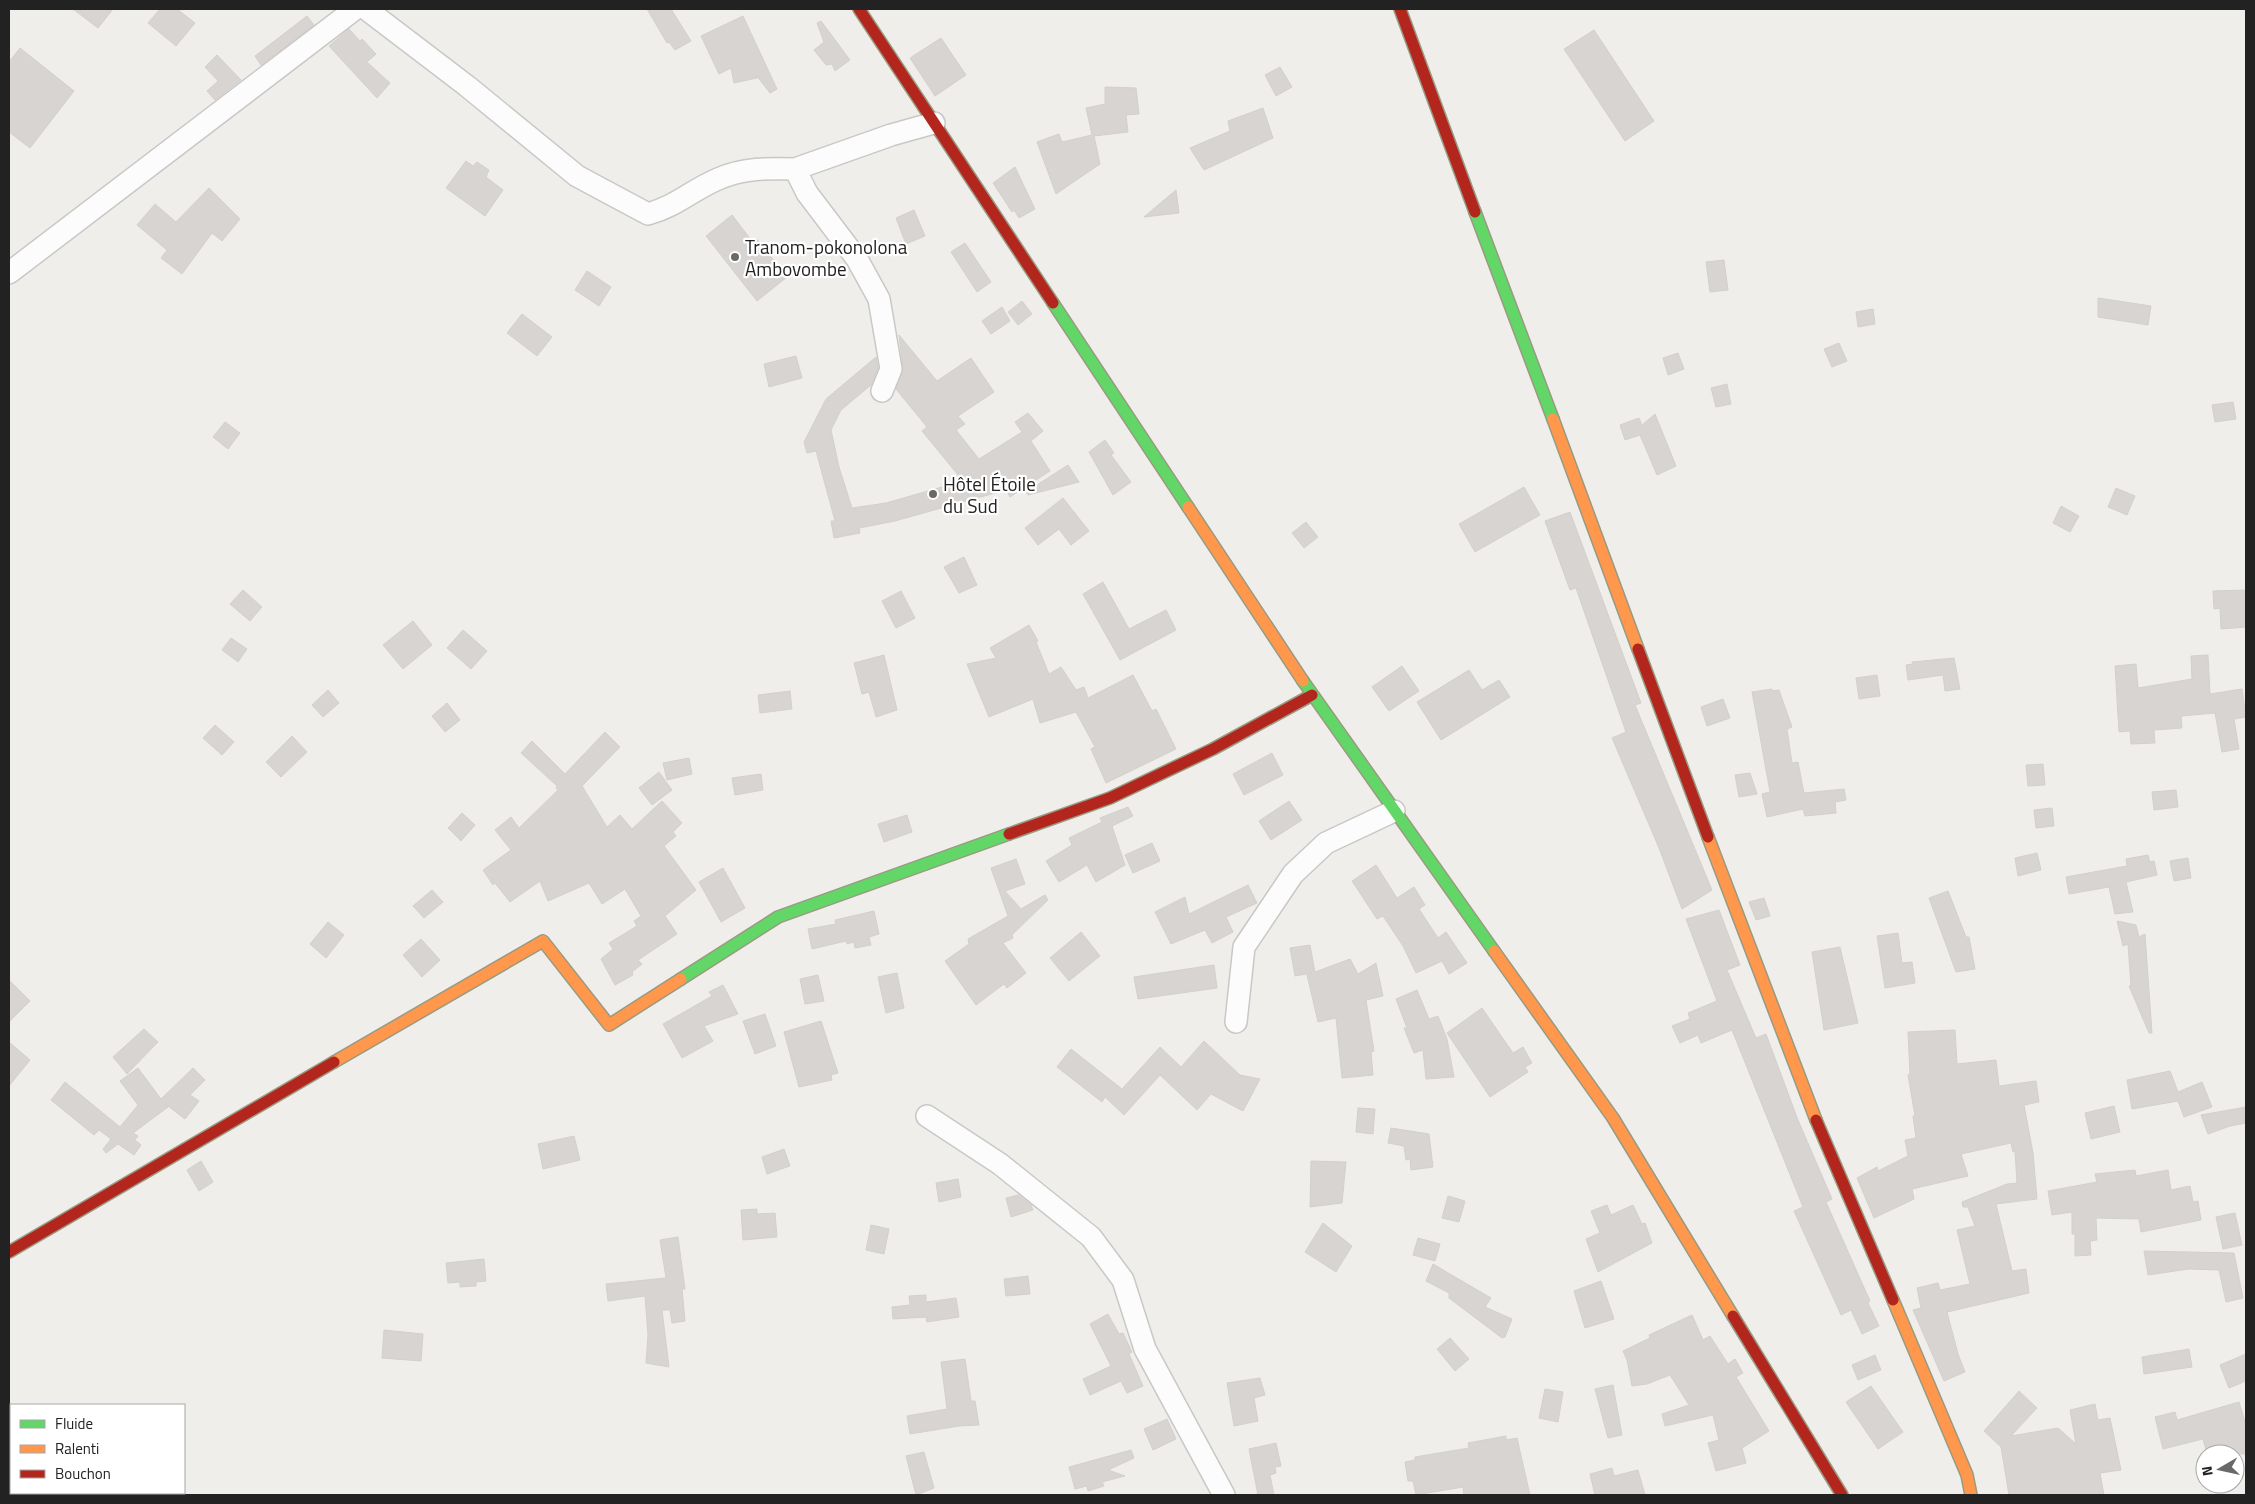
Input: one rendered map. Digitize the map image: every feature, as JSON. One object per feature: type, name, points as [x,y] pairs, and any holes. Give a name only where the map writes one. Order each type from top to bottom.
[{"type":"street","points":[[9,273],[355,9]]},
{"type":"street","points":[[366,9],[467,86],[577,176],[648,214],[678,203],[717,179],[744,170],[795,169],[891,135],[934,123]]},
{"type":"street","points":[[859,9],[1312,695],[1613,1118],[1842,1495]]},
{"type":"street","points":[[1400,9],[1705,829],[1814,1114],[1967,1475],[1971,1495]]},
{"type":"street","points":[[795,169],[807,193],[857,258],[879,299],[891,369],[882,391]]},
{"type":"street","points":[[9,1252],[543,941],[609,1025],[778,917],[1110,798],[1213,749],[1312,695]]},
{"type":"street","points":[[1236,1022],[1244,947],[1293,874],[1326,843],[1394,811]]},
{"type":"street","points":[[927,1116],[1000,1164],[1091,1237],[1123,1280],[1145,1349],[1224,1495]]},
{"type":"building","points":[[73,9],[113,9],[98,28]]},
{"type":"building","points":[[160,9],[177,9],[195,23],[176,46],[148,23]]},
{"type":"building","points":[[647,9],[671,9],[691,41],[675,50],[669,42],[667,43]]},
{"type":"building","points":[[307,16],[314,25],[261,65],[255,56]]},
{"type":"building","points":[[743,16],[777,89],[770,93],[756,75],[757,78],[734,83],[731,68],[719,74],[701,36]]},
{"type":"building","points":[[821,21],[850,60],[835,71],[832,64],[826,65],[814,50],[824,42],[817,23]]},
{"type":"building","points":[[349,29],[376,54],[367,62],[390,83],[377,98],[329,46]]},
{"type":"building","points":[[1594,30],[1654,121],[1625,141],[1564,49]]},
{"type":"building","points":[[941,38],[966,75],[935,96],[910,58]]},
{"type":"building","points":[[20,48],[74,91],[30,148],[9,132],[9,62]]},
{"type":"building","points":[[217,55],[241,80],[215,100],[207,91],[218,81],[205,67]]},
{"type":"building","points":[[1280,67],[1292,87],[1276,96],[1265,75]]},
{"type":"building","points":[[1105,87],[1136,88],[1139,114],[1126,115],[1128,132],[1094,136],[1100,164],[1056,194],[1037,142],[1059,134],[1062,142],[1092,135],[1086,108],[1105,104]]},
{"type":"building","points":[[1263,108],[1273,138],[1204,170],[1190,148],[1230,131],[1228,121]]},
{"type":"building","points":[[466,161],[473,166],[477,162],[489,170],[486,177],[503,190],[485,216],[446,188]]},
{"type":"building","points":[[1015,167],[1035,209],[1019,218],[1014,210],[1012,212],[993,183]]},
{"type":"building","points":[[209,188],[240,219],[222,241],[212,233],[182,274],[161,258],[167,250],[137,225],[155,204],[176,222]]},
{"type":"building","points":[[1176,190],[1179,213],[1144,217]]},
{"type":"building","points":[[914,210],[925,236],[906,244],[896,218]]},
{"type":"building","points":[[732,215],[752,241],[756,238],[787,277],[757,301],[706,236]]},
{"type":"building","points":[[965,243],[991,282],[977,292],[951,252]]},
{"type":"building","points":[[1724,260],[1728,290],[1710,292],[1706,262]]},
{"type":"building","points":[[587,271],[611,287],[599,306],[575,290]]},
{"type":"building","points":[[2098,298],[2151,306],[2148,325],[2098,317]]},
{"type":"building","points":[[1022,301],[1032,314],[1018,325],[1008,312]]},
{"type":"building","points":[[1002,307],[1010,321],[991,334],[982,321]]},
{"type":"building","points":[[1873,309],[1875,324],[1858,327],[1856,312]]},
{"type":"building","points":[[522,314],[552,337],[537,356],[507,333]]},
{"type":"building","points":[[899,335],[937,381],[971,358],[994,392],[958,416],[965,424],[956,430],[979,459],[1022,432],[1015,422],[1028,413],[1043,431],[1031,441],[1050,471],[1010,497],[1006,490],[895,521],[859,528],[860,533],[834,538],[831,521],[835,521],[816,451],[807,453],[804,442],[826,399],[876,357],[878,368],[871,385],[841,410],[831,430],[839,467],[852,508],[886,503],[963,481],[922,431],[927,427],[896,389],[903,367]]},
{"type":"building","points":[[1839,343],[1847,361],[1832,367],[1824,349]]},
{"type":"building","points":[[1678,353],[1684,369],[1668,375],[1663,358]]},
{"type":"building","points":[[796,356],[802,378],[769,387],[764,364]]},
{"type":"building","points":[[1727,384],[1731,404],[1716,407],[1711,388]]},
{"type":"building","points":[[2233,402],[2236,419],[2215,422],[2212,405]]},
{"type":"building","points":[[1655,414],[1676,466],[1657,475],[1640,435],[1625,440],[1620,425],[1639,418],[1642,425]]},
{"type":"building","points":[[225,422],[240,433],[228,449],[213,437]]},
{"type":"building","points":[[1105,440],[1114,453],[1111,455],[1131,482],[1113,495],[1089,452]]},
{"type":"building","points":[[1068,465],[1079,482],[1028,495],[1026,492]]},
{"type":"building","points":[[1524,487],[1540,515],[1475,552],[1459,524]]},
{"type":"building","points":[[2116,488],[2135,496],[2127,515],[2108,507]]},
{"type":"building","points":[[1063,498],[1089,531],[1071,545],[1059,529],[1038,545],[1025,528]]},
{"type":"building","points":[[2061,506],[2079,516],[2070,532],[2053,523]]},
{"type":"building","points":[[1570,512],[1641,703],[1635,705],[1712,890],[1682,909],[1659,848],[1612,738],[1626,732],[1576,588],[1570,590],[1545,521]]},
{"type":"building","points":[[1306,522],[1318,537],[1304,548],[1292,533]]},
{"type":"building","points":[[964,557],[977,585],[959,593],[944,567]]},
{"type":"building","points":[[1103,582],[1129,629],[1166,610],[1176,630],[1120,660],[1083,594]]},
{"type":"building","points":[[243,590],[262,607],[250,621],[230,604]]},
{"type":"building","points":[[2246,590],[2246,627],[2221,629],[2220,608],[2214,609],[2213,591]]},
{"type":"building","points":[[901,591],[915,618],[896,628],[882,601]]},
{"type":"building","points":[[413,621],[432,645],[403,669],[383,645]]},
{"type":"building","points":[[1029,625],[1038,641],[1036,642],[1049,674],[1061,667],[1076,690],[1084,687],[1088,698],[1133,675],[1152,711],[1156,709],[1176,749],[1106,783],[1091,749],[1095,747],[1076,712],[1040,723],[1033,699],[989,717],[967,664],[996,658],[990,648]]},
{"type":"building","points":[[463,630],[487,651],[471,669],[447,648]]},
{"type":"building","points":[[231,638],[247,649],[238,662],[222,650]]},
{"type":"building","points":[[884,655],[897,710],[876,717],[869,692],[862,694],[854,663]]},
{"type":"building","points":[[2208,655],[2210,694],[2242,689],[2246,717],[2234,719],[2239,749],[2222,752],[2215,713],[2181,716],[2182,728],[2154,730],[2155,743],[2131,744],[2130,731],[2119,732],[2115,666],[2136,664],[2138,688],[2192,679],[2191,656]]},
{"type":"building","points":[[1954,658],[1960,689],[1945,691],[1943,675],[1908,680],[1906,665],[1913,664],[1912,662]]},
{"type":"building","points":[[1402,666],[1419,691],[1389,711],[1372,687]]},
{"type":"building","points":[[1469,670],[1482,690],[1499,680],[1510,697],[1441,740],[1417,702]]},
{"type":"building","points":[[1877,675],[1880,696],[1859,699],[1856,678]]},
{"type":"building","points":[[1772,689],[1772,691],[1779,690],[1792,727],[1787,729],[1792,763],[1798,762],[1804,793],[1844,789],[1846,800],[1835,802],[1836,813],[1805,816],[1803,809],[1767,817],[1762,794],[1770,792],[1752,692]]},
{"type":"building","points":[[328,690],[339,703],[323,717],[312,705]]},
{"type":"building","points":[[790,691],[792,709],[760,713],[758,695]]},
{"type":"building","points":[[1723,699],[1730,718],[1707,726],[1701,707]]},
{"type":"building","points":[[447,703],[460,720],[445,732],[432,716]]},
{"type":"building","points":[[215,725],[234,742],[222,755],[203,738]]},
{"type":"building","points":[[605,732],[620,747],[582,786],[607,827],[620,815],[632,829],[662,801],[682,823],[673,832],[676,836],[664,846],[696,890],[665,916],[677,934],[638,960],[642,964],[632,972],[633,975],[615,985],[601,959],[613,949],[609,943],[637,926],[634,921],[641,916],[625,889],[602,904],[589,883],[548,901],[540,881],[510,902],[495,883],[493,885],[483,870],[511,850],[495,830],[511,817],[519,828],[558,790],[557,786],[521,753],[532,741],[565,774]]},
{"type":"building","points":[[292,736],[307,752],[281,777],[266,762]]},
{"type":"building","points":[[1272,753],[1283,775],[1244,795],[1233,774]]},
{"type":"building","points":[[689,758],[692,774],[667,780],[663,763]]},
{"type":"building","points":[[2043,764],[2045,785],[2028,786],[2026,765]]},
{"type":"building","points":[[659,772],[672,790],[652,805],[639,788]]},
{"type":"building","points":[[1750,773],[1757,794],[1739,797],[1735,775]]},
{"type":"building","points":[[761,774],[763,790],[735,795],[732,778]]},
{"type":"building","points":[[2176,790],[2178,807],[2154,810],[2152,792]]},
{"type":"building","points":[[1289,801],[1302,820],[1271,840],[1259,821]]},
{"type":"building","points":[[1128,807],[1133,816],[1112,826],[1125,865],[1096,882],[1087,865],[1059,882],[1046,861],[1072,845],[1069,838],[1102,822],[1100,818]]},
{"type":"building","points":[[2052,808],[2054,826],[2036,828],[2034,810]]},
{"type":"building","points":[[462,813],[475,825],[461,841],[448,828]]},
{"type":"building","points":[[907,815],[912,832],[884,842],[878,824]]},
{"type":"building","points":[[1152,843],[1160,861],[1133,873],[1125,855]]},
{"type":"building","points":[[2037,853],[2041,870],[2018,876],[2015,858]]},
{"type":"building","points":[[2148,855],[2150,862],[2154,861],[2157,875],[2126,882],[2133,912],[2115,914],[2109,887],[2069,894],[2066,877],[2127,866],[2126,859]]},
{"type":"building","points":[[2188,858],[2191,878],[2174,881],[2170,861]]},
{"type":"building","points":[[1016,859],[1025,884],[1005,891],[1021,909],[1045,895],[1048,900],[1012,935],[1013,938],[1003,943],[1026,973],[1007,988],[1004,984],[976,1005],[945,961],[969,944],[968,939],[1008,916],[991,868]]},
{"type":"building","points":[[1376,865],[1397,898],[1414,887],[1425,905],[1419,909],[1438,938],[1446,932],[1467,963],[1449,974],[1442,961],[1416,973],[1403,946],[1383,916],[1377,919],[1352,881]]},
{"type":"building","points":[[723,868],[745,908],[721,922],[699,882]]},
{"type":"building","points":[[1248,885],[1257,903],[1226,917],[1233,932],[1212,943],[1205,930],[1171,944],[1155,912],[1185,897],[1189,914]]},
{"type":"building","points":[[432,890],[443,902],[424,918],[413,906]]},
{"type":"building","points":[[1948,891],[1966,937],[1969,937],[1975,969],[1956,972],[1929,898]]},
{"type":"building","points":[[1764,898],[1770,916],[1756,920],[1749,902]]},
{"type":"building","points":[[1719,910],[1740,965],[1727,970],[1756,1038],[1766,1034],[1798,1120],[1832,1199],[1826,1202],[1870,1301],[1868,1303],[1879,1326],[1862,1334],[1851,1310],[1841,1315],[1794,1211],[1803,1207],[1732,1030],[1701,1043],[1698,1035],[1680,1043],[1672,1026],[1690,1019],[1688,1013],[1717,1001],[1686,919]]},
{"type":"building","points":[[874,911],[879,934],[869,937],[871,945],[855,948],[854,942],[847,944],[846,941],[812,949],[808,929],[836,924],[835,920]]},
{"type":"building","points":[[2117,921],[2136,925],[2139,937],[2145,934],[2152,1033],[2149,1033],[2129,986],[2131,986],[2128,944],[2123,946]]},
{"type":"building","points":[[328,922],[344,935],[326,958],[310,944]]},
{"type":"building","points":[[1081,932],[1100,956],[1069,981],[1050,958]]},
{"type":"building","points":[[1898,933],[1902,963],[1912,962],[1915,983],[1885,988],[1877,936]]},
{"type":"building","points":[[421,939],[440,960],[422,977],[403,955]]},
{"type":"building","points":[[1310,945],[1315,972],[1350,959],[1358,974],[1376,963],[1383,996],[1366,1000],[1374,1051],[1371,1052],[1373,1075],[1342,1078],[1336,1018],[1318,1022],[1307,975],[1312,973],[1295,976],[1290,948]]},
{"type":"building","points":[[1840,947],[1858,1023],[1824,1030],[1812,952]]},
{"type":"building","points":[[1214,965],[1217,988],[1138,999],[1134,977]]},
{"type":"building","points":[[897,973],[904,1008],[886,1013],[878,977]]},
{"type":"building","points":[[818,975],[824,1001],[805,1004],[800,979]]},
{"type":"building","points":[[9,980],[30,1001],[9,1022]]},
{"type":"building","points":[[723,985],[738,1014],[704,1026],[713,1041],[682,1058],[663,1024],[712,996],[709,992]]},
{"type":"building","points":[[1417,990],[1429,1019],[1438,1016],[1447,1039],[1454,1077],[1426,1079],[1423,1050],[1414,1053],[1404,1028],[1407,1028],[1396,999]]},
{"type":"building","points":[[1482,1008],[1513,1053],[1523,1047],[1532,1063],[1525,1067],[1528,1072],[1490,1097],[1447,1033]]},
{"type":"building","points":[[765,1014],[776,1046],[755,1054],[743,1021]]},
{"type":"building","points":[[821,1021],[838,1073],[831,1075],[832,1080],[799,1087],[784,1032]]},
{"type":"building","points":[[144,1029],[158,1042],[127,1074],[113,1057]]},
{"type":"building","points":[[1955,1030],[1957,1064],[1996,1060],[1999,1086],[2036,1081],[2039,1102],[2024,1105],[2033,1153],[2037,1199],[1996,1204],[2012,1271],[2026,1269],[2029,1293],[1947,1312],[1958,1354],[1965,1372],[1944,1381],[1913,1310],[1921,1308],[1917,1288],[1938,1283],[1940,1290],[1970,1284],[1957,1230],[1975,1226],[1968,1207],[1963,1207],[1962,1202],[2007,1184],[2017,1183],[2015,1151],[2013,1152],[2011,1143],[1961,1154],[1968,1176],[1912,1189],[1914,1199],[1874,1218],[1857,1178],[1877,1167],[1878,1171],[1908,1156],[1905,1140],[1916,1138],[1913,1116],[1915,1116],[1908,1075],[1910,1074],[1908,1032]]},
{"type":"building","points":[[1204,1041],[1240,1075],[1260,1079],[1243,1111],[1211,1094],[1197,1110],[1160,1075],[1124,1115],[1105,1097],[1102,1102],[1057,1067],[1071,1049],[1122,1089],[1160,1047],[1181,1067]]},
{"type":"building","points":[[9,1042],[30,1060],[9,1086]]},
{"type":"building","points":[[138,1068],[161,1099],[193,1068],[205,1080],[190,1095],[199,1101],[185,1119],[164,1103],[168,1107],[133,1133],[138,1136],[135,1140],[141,1145],[134,1155],[118,1144],[106,1153],[103,1149],[111,1139],[99,1130],[94,1135],[51,1100],[65,1082],[120,1127],[138,1105],[120,1081]]},
{"type":"building","points":[[2170,1071],[2178,1092],[2202,1082],[2212,1107],[2184,1117],[2178,1101],[2132,1109],[2127,1080]]},
{"type":"building","points":[[2114,1106],[2120,1132],[2091,1139],[2085,1113]]},
{"type":"building","points":[[2246,1107],[2246,1123],[2230,1126],[2208,1134],[2201,1115]]},
{"type":"building","points":[[1358,1108],[1375,1109],[1373,1134],[1356,1132]]},
{"type":"building","points":[[1391,1128],[1429,1134],[1433,1167],[1411,1170],[1410,1159],[1406,1160],[1404,1146],[1388,1143]]},
{"type":"building","points":[[574,1136],[580,1160],[543,1169],[538,1144]]},
{"type":"building","points":[[784,1149],[790,1166],[767,1174],[762,1157]]},
{"type":"building","points":[[201,1161],[213,1182],[199,1191],[187,1170]]},
{"type":"building","points":[[1311,1161],[1346,1162],[1342,1203],[1310,1207]]},
{"type":"building","points":[[2135,1170],[2136,1176],[2168,1170],[2171,1190],[2190,1186],[2193,1202],[2198,1201],[2201,1220],[2141,1232],[2139,1219],[2096,1218],[2097,1240],[2090,1241],[2091,1255],[2075,1256],[2072,1212],[2052,1215],[2048,1191],[2097,1182],[2095,1174]]},
{"type":"building","points":[[958,1179],[961,1197],[939,1202],[936,1183]]},
{"type":"building","points":[[1018,1195],[1031,1205],[1033,1210],[1011,1217],[1006,1198]]},
{"type":"building","points":[[1448,1196],[1465,1201],[1459,1222],[1442,1218]]},
{"type":"building","points":[[1607,1205],[1611,1215],[1633,1205],[1642,1224],[1645,1223],[1652,1243],[1598,1272],[1586,1239],[1600,1233],[1591,1211]]},
{"type":"building","points":[[757,1209],[757,1214],[775,1213],[777,1237],[743,1240],[741,1210]]},
{"type":"building","points":[[2235,1213],[2242,1245],[2223,1249],[2216,1217]]},
{"type":"building","points":[[1323,1223],[1352,1246],[1336,1272],[1305,1252]]},
{"type":"building","points":[[871,1225],[889,1229],[884,1254],[866,1250]]},
{"type":"building","points":[[678,1237],[685,1289],[682,1289],[685,1321],[672,1323],[670,1310],[662,1310],[669,1367],[646,1363],[648,1335],[645,1296],[608,1301],[606,1284],[666,1278],[660,1240]]},
{"type":"building","points":[[1418,1238],[1440,1244],[1435,1261],[1413,1255]]},
{"type":"building","points":[[2144,1251],[2234,1253],[2243,1298],[2226,1302],[2219,1270],[2189,1269],[2148,1275]]},
{"type":"building","points":[[484,1259],[486,1281],[476,1282],[476,1286],[460,1287],[460,1282],[448,1283],[446,1263]]},
{"type":"building","points":[[1433,1264],[1491,1298],[1485,1307],[1512,1319],[1505,1337],[1502,1338],[1449,1298],[1449,1293],[1426,1281]]},
{"type":"building","points":[[1028,1276],[1030,1294],[1006,1296],[1004,1279]]},
{"type":"building","points":[[1601,1281],[1614,1319],[1585,1328],[1574,1291]]},
{"type":"building","points":[[926,1295],[926,1302],[956,1298],[959,1317],[927,1322],[926,1317],[893,1319],[892,1307],[910,1305],[909,1296]]},
{"type":"building","points":[[1108,1314],[1119,1334],[1123,1333],[1132,1352],[1129,1354],[1143,1386],[1127,1393],[1121,1381],[1090,1395],[1083,1379],[1111,1366],[1090,1324]]},
{"type":"building","points":[[1692,1315],[1703,1340],[1710,1336],[1728,1364],[1735,1359],[1743,1373],[1736,1377],[1769,1431],[1742,1448],[1746,1463],[1716,1471],[1708,1443],[1719,1440],[1713,1415],[1665,1426],[1662,1414],[1689,1405],[1670,1375],[1647,1384],[1632,1386],[1627,1360],[1623,1351],[1650,1338],[1649,1335]]},
{"type":"building","points":[[384,1330],[423,1334],[421,1361],[382,1358]]},
{"type":"building","points":[[1450,1338],[1469,1359],[1455,1371],[1437,1349]]},
{"type":"building","points":[[2189,1349],[2192,1367],[2144,1374],[2142,1357]]},
{"type":"building","points":[[2246,1354],[2246,1381],[2229,1388],[2220,1365]]},
{"type":"building","points":[[1875,1355],[1881,1370],[1858,1380],[1852,1365]]},
{"type":"building","points":[[965,1359],[971,1401],[975,1401],[979,1425],[959,1426],[910,1434],[907,1416],[947,1409],[941,1362]]},
{"type":"building","points":[[1260,1378],[1265,1395],[1254,1398],[1258,1421],[1234,1426],[1227,1383]]},
{"type":"building","points":[[1613,1385],[1622,1435],[1608,1438],[1595,1389]]},
{"type":"building","points":[[1871,1386],[1903,1432],[1878,1449],[1846,1402]]},
{"type":"building","points":[[1545,1389],[1563,1392],[1558,1422],[1539,1418]]},
{"type":"building","points":[[2019,1391],[2037,1408],[2011,1436],[2058,1428],[2076,1444],[2070,1410],[2095,1404],[2098,1420],[2110,1418],[2121,1470],[2100,1473],[2104,1495],[2009,1495],[2001,1447],[1984,1431]]},
{"type":"building","points":[[2239,1402],[2246,1425],[2246,1454],[2245,1444],[2204,1444],[2203,1439],[2163,1449],[2155,1417],[2175,1412],[2177,1420]]},
{"type":"building","points":[[1167,1419],[1176,1439],[1153,1450],[1144,1429]]},
{"type":"building","points":[[1506,1436],[1506,1440],[1517,1438],[1530,1495],[1464,1495],[1463,1487],[1416,1495],[1413,1481],[1408,1481],[1405,1462],[1415,1460],[1415,1457],[1469,1448],[1468,1443]]},
{"type":"building","points":[[1276,1443],[1281,1466],[1275,1467],[1276,1473],[1270,1475],[1274,1495],[1258,1495],[1249,1449]]},
{"type":"building","points":[[1131,1450],[1134,1458],[1108,1470],[1125,1476],[1102,1482],[1104,1486],[1088,1491],[1087,1486],[1075,1489],[1069,1467]]},
{"type":"building","points":[[924,1452],[934,1488],[916,1495],[906,1456]]},
{"type":"building","points":[[1612,1468],[1614,1476],[1638,1470],[1645,1495],[1595,1495],[1590,1474]]},
{"type":"traffic: fast","points":[[1475,212],[1553,419]]},
{"type":"traffic: fast","points":[[1053,303],[1188,507]]},
{"type":"traffic: fast","points":[[1303,681],[1494,951]]},
{"type":"traffic: fast","points":[[681,979],[778,917],[1009,834]]},
{"type":"traffic: slow","points":[[1553,419],[1638,649]]},
{"type":"traffic: slow","points":[[1188,507],[1303,681]]},
{"type":"traffic: slow","points":[[1708,837],[1816,1120]]},
{"type":"traffic: slow","points":[[334,1062],[543,941],[609,1025],[681,979]]},
{"type":"traffic: slow","points":[[1494,951],[1613,1118],[1733,1316]]},
{"type":"traffic: slow","points":[[1893,1300],[1967,1475],[1971,1495]]},
{"type":"traffic: jam","points":[[859,9],[1053,303]]},
{"type":"traffic: jam","points":[[1400,9],[1475,212]]},
{"type":"traffic: jam","points":[[1638,649],[1708,837]]},
{"type":"traffic: jam","points":[[1009,834],[1110,798],[1213,749],[1312,695]]},
{"type":"traffic: jam","points":[[9,1252],[334,1062]]},
{"type":"traffic: jam","points":[[1816,1120],[1893,1300]]},
{"type":"traffic: jam","points":[[1733,1316],[1842,1495]]},
{"type":"place","name":"Tranom-pokonolona Ambovombe","points":[[735,257]]},
{"type":"place","name":"Hôtel Étoile du Sud","points":[[933,494]]}]
